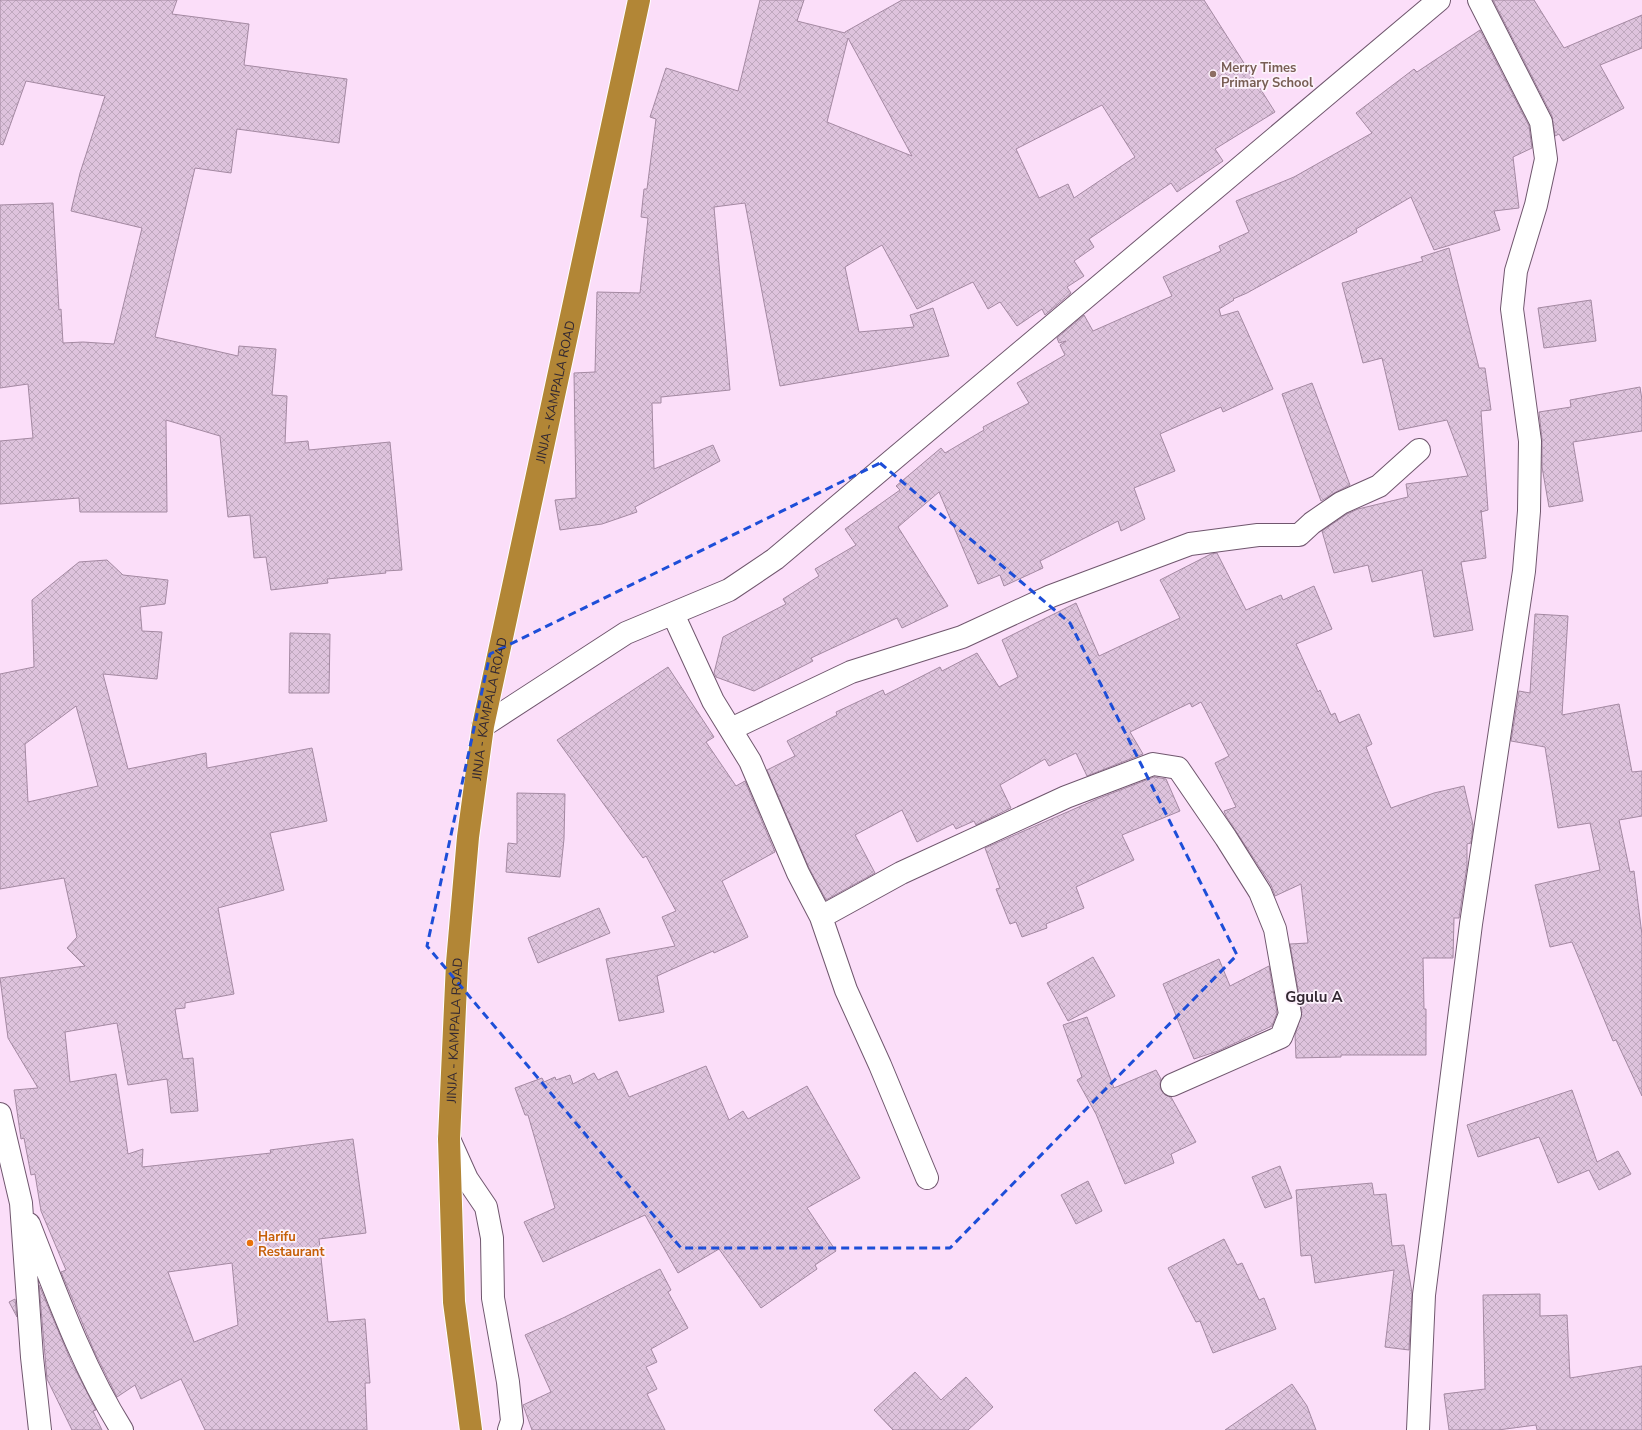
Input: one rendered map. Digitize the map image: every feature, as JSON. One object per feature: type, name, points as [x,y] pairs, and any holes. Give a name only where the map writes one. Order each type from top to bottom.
[{"type":"highway","name":"JINJA - KAMPALA ROAD","points":[[470,1430],[454,1302],[449,1139],[457,963],[468,837],[483,726],[639,0]]},
{"type":"street","points":[[483,726],[626,634],[729,590],[775,559],[1439,0]]},
{"type":"street","points":[[1418,1430],[1424,1295],[1471,924],[1524,571],[1529,511],[1530,441],[1512,309],[1516,271],[1536,205],[1546,159],[1541,122],[1479,0]]},
{"type":"street","points":[[731,729],[851,672],[962,637],[1051,596],[1190,544],[1258,535],[1299,535],[1312,523],[1341,503],[1379,486],[1419,450]]},
{"type":"street","points":[[673,614],[713,700],[750,761],[798,873],[821,917],[846,990],[880,1065],[926,1178]]},
{"type":"street","points":[[821,917],[901,873],[1066,797],[1153,764],[1178,768],[1226,838],[1260,892],[1275,929],[1290,1014],[1281,1037],[1172,1085]]},
{"type":"street","points":[[0,1114],[21,1203],[60,1304],[109,1409],[122,1430]]},
{"type":"street","points":[[449,1139],[467,1179],[486,1207],[492,1238],[493,1298],[508,1382],[512,1422],[509,1430]]},
{"type":"street","points":[[21,1203],[32,1357],[40,1430]]},
{"type":"highlighted area","points":[[880,463],[1070,623],[1237,955],[950,1248],[681,1248],[427,946],[490,654]]},
{"type":"building","points":[[0,0],[177,0],[172,14],[249,24],[244,65],[347,79],[339,143],[237,129],[231,173],[195,168],[155,337],[238,356],[239,346],[276,349],[272,395],[287,396],[285,443],[308,441],[309,450],[390,442],[402,570],[327,579],[328,583],[271,590],[266,557],[254,558],[250,515],[228,517],[220,436],[166,420],[167,512],[80,512],[79,498],[0,504],[0,441],[33,438],[28,384],[0,388],[0,205],[53,203],[59,310],[61,309],[63,343],[83,342],[114,344],[142,228],[71,211],[80,173],[105,96],[26,81],[3,145],[0,144]]},
{"type":"building","points":[[760,0],[804,0],[797,21],[845,33],[902,0],[1204,0],[1275,112],[1215,149],[1223,161],[1177,192],[1171,183],[1089,239],[1094,247],[1074,261],[1084,276],[1067,287],[1071,293],[1045,315],[1042,309],[1017,326],[1000,302],[988,309],[973,282],[917,309],[882,245],[845,267],[859,332],[914,327],[910,315],[933,308],[949,356],[780,386],[745,203],[714,207],[730,390],[661,397],[661,403],[652,403],[654,469],[713,445],[720,461],[635,507],[637,512],[602,524],[560,530],[555,500],[576,498],[574,373],[595,372],[597,292],[640,293],[648,218],[641,217],[644,189],[647,189],[656,119],[650,117],[666,68],[738,91]],"holes":[[[848,38],[912,156],[827,122]],[[1102,105],[1135,157],[1074,198],[1068,184],[1039,198],[1016,149]]]},
{"type":"building","points":[[1493,0],[1534,0],[1564,48],[1642,15],[1642,48],[1600,65],[1624,108],[1563,141],[1559,134],[1555,136],[1552,116]]},
{"type":"building","points":[[1480,30],[1529,126],[1532,148],[1513,157],[1519,208],[1494,211],[1500,230],[1434,250],[1411,197],[1356,229],[1357,232],[1247,293],[1233,299],[1234,300],[1219,309],[1221,316],[1238,311],[1273,389],[1223,412],[1221,407],[1160,434],[1175,471],[1134,488],[1145,519],[1121,531],[1118,521],[1040,561],[1043,568],[1004,586],[1000,575],[978,584],[939,492],[898,527],[948,606],[902,628],[897,618],[811,658],[813,661],[754,691],[716,677],[714,673],[723,637],[786,604],[783,599],[819,576],[815,569],[856,545],[845,529],[900,490],[896,486],[941,448],[945,453],[984,430],[983,427],[1029,403],[1017,383],[1065,355],[1060,345],[1066,341],[1059,343],[1057,338],[1084,315],[1093,331],[1172,296],[1163,277],[1221,251],[1219,246],[1249,232],[1236,201],[1294,177],[1372,133],[1356,113],[1414,69],[1417,72]]},
{"type":"building","points":[[1449,248],[1479,368],[1485,368],[1491,410],[1481,411],[1488,510],[1481,512],[1486,558],[1461,562],[1473,630],[1434,637],[1422,570],[1372,582],[1368,565],[1334,573],[1322,531],[1347,514],[1358,509],[1408,497],[1406,484],[1468,476],[1447,420],[1399,430],[1382,358],[1363,363],[1342,283],[1423,261],[1421,257]]},
{"type":"building","points":[[1591,300],[1596,341],[1544,348],[1538,308]]},
{"type":"building","points":[[1312,383],[1350,485],[1321,501],[1282,394]]},
{"type":"building","points":[[1640,387],[1642,400],[1642,431],[1573,442],[1583,501],[1549,507],[1542,467],[1542,439],[1539,412],[1571,407],[1570,400]]},
{"type":"building","points":[[1217,553],[1246,610],[1281,595],[1283,600],[1314,586],[1332,629],[1296,644],[1318,692],[1320,690],[1331,715],[1335,713],[1339,723],[1359,714],[1372,744],[1366,747],[1391,808],[1434,793],[1464,786],[1473,825],[1471,843],[1467,844],[1467,866],[1459,918],[1454,918],[1453,958],[1423,958],[1424,1009],[1426,1009],[1426,1055],[1341,1055],[1341,1057],[1296,1058],[1295,1035],[1302,1012],[1290,944],[1308,943],[1301,884],[1275,896],[1271,885],[1226,816],[1224,811],[1236,807],[1215,763],[1229,756],[1201,702],[1192,707],[1190,703],[1130,732],[1143,754],[1087,776],[1076,753],[1049,766],[1045,759],[1000,785],[1011,808],[976,825],[974,821],[956,829],[953,824],[917,842],[902,810],[855,835],[875,873],[826,900],[809,868],[767,770],[795,756],[787,741],[837,715],[836,712],[883,690],[885,695],[940,667],[942,671],[977,653],[999,687],[1018,677],[1002,640],[1076,603],[1099,656],[1180,618],[1160,580],[1211,554]]},
{"type":"building","points":[[107,560],[123,575],[168,580],[165,604],[140,607],[142,631],[162,632],[157,679],[103,674],[128,769],[206,753],[207,768],[312,748],[327,821],[270,833],[284,890],[218,908],[234,994],[185,1003],[185,1008],[175,1009],[183,1059],[193,1058],[198,1111],[171,1113],[167,1079],[128,1085],[117,1023],[65,1032],[70,1082],[116,1074],[128,1154],[143,1149],[142,1167],[271,1153],[270,1150],[353,1139],[366,1233],[319,1239],[328,1322],[365,1319],[370,1383],[365,1383],[367,1430],[205,1430],[181,1379],[141,1399],[135,1385],[117,1397],[94,1351],[61,1272],[66,1270],[41,1211],[35,1174],[31,1175],[24,1138],[21,1139],[14,1090],[38,1088],[8,1038],[0,978],[85,966],[67,948],[77,937],[64,878],[0,889],[0,674],[34,667],[32,600],[79,562]],"holes":[[[76,706],[98,786],[28,802],[25,744]],[[232,1263],[238,1325],[194,1342],[168,1272]]]},
{"type":"building","points":[[1535,614],[1568,616],[1562,715],[1619,704],[1632,772],[1642,771],[1642,816],[1619,820],[1630,872],[1634,871],[1642,935],[1642,1096],[1616,1040],[1613,1041],[1572,942],[1550,947],[1535,885],[1600,870],[1590,823],[1558,828],[1545,747],[1511,741],[1519,691],[1530,693]]},
{"type":"building","points":[[290,633],[330,634],[329,693],[289,693]]},
{"type":"building","points":[[668,667],[714,737],[706,742],[736,786],[745,781],[775,852],[722,881],[748,937],[714,953],[713,951],[657,976],[664,1012],[619,1021],[606,959],[675,946],[662,917],[676,911],[646,856],[643,858],[557,740]]},
{"type":"building","points":[[1154,777],[1166,779],[1180,811],[1122,835],[1134,860],[1076,887],[1084,908],[1046,924],[1047,928],[1022,937],[1016,922],[1010,924],[996,889],[1000,888],[985,848],[1097,799]]},
{"type":"building","points":[[517,793],[565,794],[564,839],[560,877],[506,872],[508,843],[517,844]]},
{"type":"building","points":[[599,908],[610,933],[538,963],[528,938]]},
{"type":"building","points":[[1093,957],[1115,996],[1068,1021],[1047,983]]},
{"type":"building","points":[[1219,959],[1230,986],[1269,966],[1277,1013],[1272,1026],[1218,1051],[1194,1059],[1163,984]]},
{"type":"building","points":[[1087,1017],[1114,1088],[1156,1070],[1161,1079],[1161,1090],[1165,1095],[1171,1097],[1196,1142],[1171,1154],[1174,1163],[1125,1184],[1096,1114],[1077,1080],[1082,1077],[1063,1025]]},
{"type":"building","points":[[706,1066],[729,1120],[743,1111],[748,1119],[807,1086],[860,1178],[807,1208],[836,1251],[815,1265],[817,1269],[761,1308],[719,1249],[678,1273],[645,1215],[543,1262],[524,1222],[555,1208],[528,1115],[525,1115],[515,1088],[542,1078],[544,1082],[555,1077],[556,1080],[570,1075],[573,1084],[594,1073],[598,1080],[617,1071],[629,1097]]},
{"type":"building","points":[[1572,1090],[1597,1162],[1618,1151],[1631,1174],[1599,1190],[1589,1170],[1558,1183],[1539,1137],[1478,1157],[1467,1125]]},
{"type":"building","points":[[1280,1166],[1292,1198],[1265,1208],[1252,1177]]},
{"type":"building","points":[[1088,1181],[1102,1211],[1076,1224],[1061,1195]]},
{"type":"building","points":[[1372,1183],[1374,1195],[1386,1194],[1392,1246],[1404,1245],[1412,1293],[1409,1350],[1385,1347],[1394,1270],[1315,1283],[1311,1255],[1301,1256],[1296,1190]]},
{"type":"building","points":[[1224,1239],[1237,1265],[1242,1263],[1259,1300],[1264,1298],[1276,1329],[1213,1353],[1200,1321],[1196,1322],[1168,1268]]},
{"type":"building","points":[[660,1269],[671,1290],[668,1292],[688,1328],[651,1349],[657,1362],[646,1367],[657,1389],[647,1394],[665,1430],[532,1430],[523,1405],[551,1392],[525,1335],[565,1317]]},
{"type":"building","points":[[39,1285],[71,1361],[96,1410],[93,1411],[102,1430],[72,1430],[47,1379]]},
{"type":"building","points":[[1540,1294],[1540,1316],[1567,1315],[1570,1378],[1642,1366],[1642,1430],[1537,1430],[1536,1425],[1498,1430],[1449,1430],[1444,1394],[1485,1389],[1483,1295]]},
{"type":"building","points":[[15,1299],[17,1317],[9,1302]]},
{"type":"building","points":[[915,1372],[941,1400],[966,1377],[993,1407],[968,1430],[893,1430],[874,1410]]},
{"type":"building","points":[[1292,1384],[1307,1406],[1316,1430],[1225,1430]]},
{"type":"place","name":"Merry Times Primary School","points":[[1213,74]]},
{"type":"place","name":"Harifu Restaurant","points":[[250,1243]]},
{"type":"district","name":"Ggulu A","points":[[1314,997]]}]
